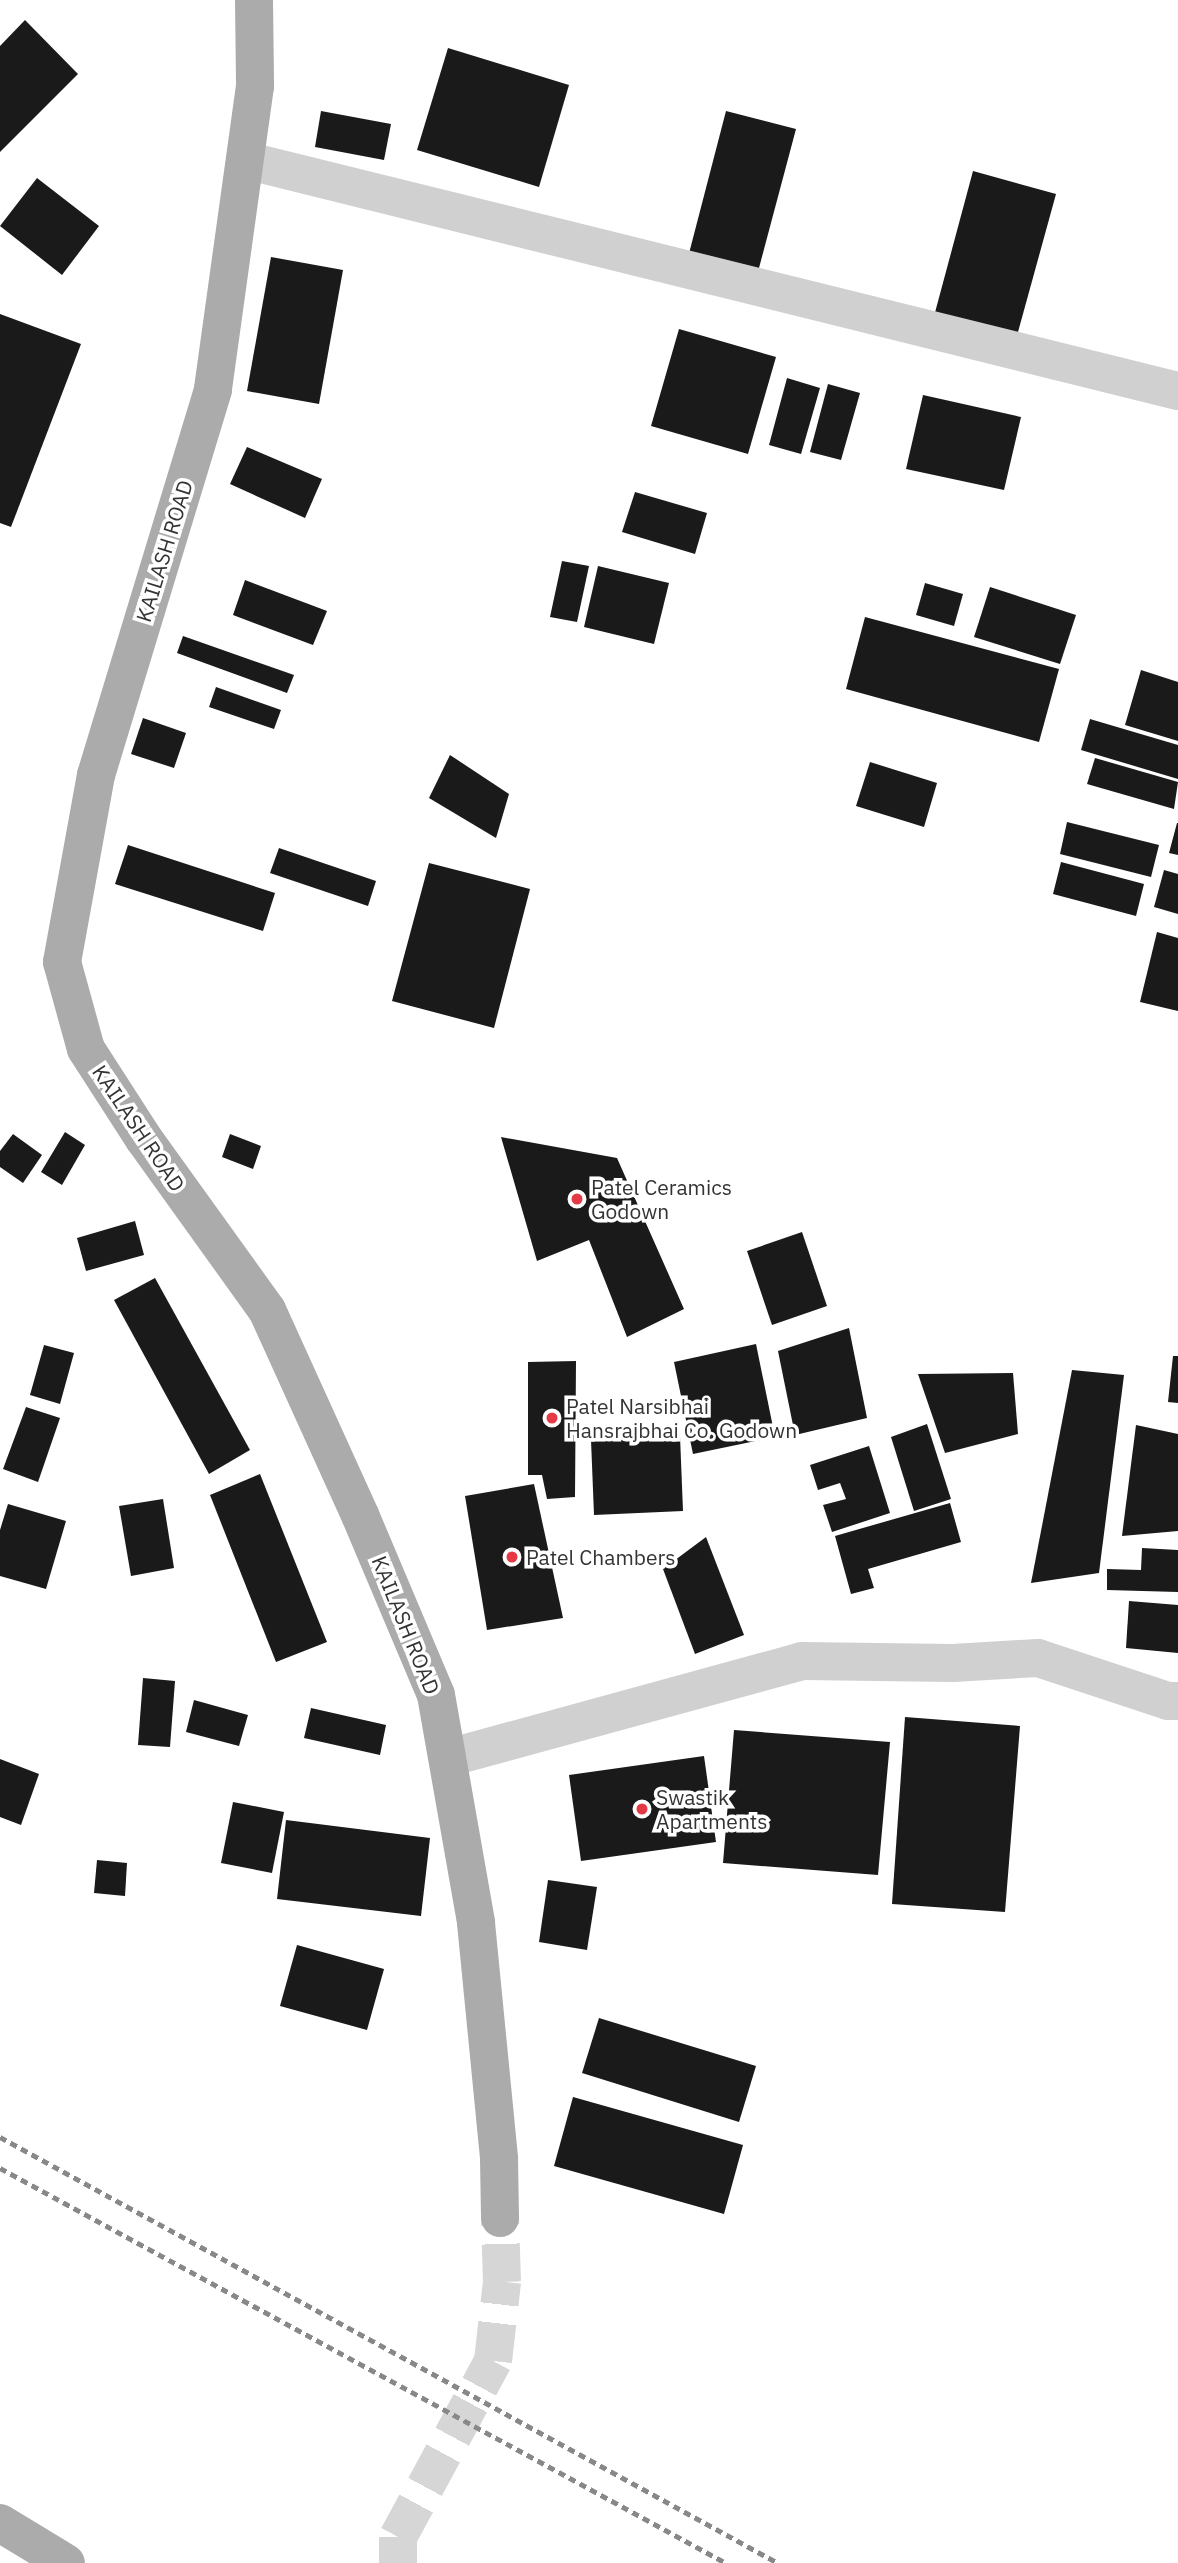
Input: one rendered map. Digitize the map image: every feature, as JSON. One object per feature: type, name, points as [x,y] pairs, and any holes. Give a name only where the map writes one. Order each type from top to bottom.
[{"type":"main road","name":"KAILASH ROAD","points":[[254,0],[255,86],[213,390],[96,775],[62,962],[86,1049],[144,1139],[267,1310],[360,1515],[436,1695],[476,1923],[499,2158],[500,2218]]},
{"type":"main road","points":[[0,2523],[65,2563]]},
{"type":"street","points":[[245,160],[1178,391]]},
{"type":"street","points":[[448,1758],[802,1661],[953,1663],[1038,1658],[1168,1701],[1178,1701]]},
{"type":"building","points":[[25,20],[78,74],[0,152],[0,46]]},
{"type":"building","points":[[448,48],[569,85],[539,187],[417,150]]},
{"type":"building","points":[[321,111],[391,124],[384,160],[315,147]]},
{"type":"building","points":[[726,111],[796,129],[755,283],[686,265]]},
{"type":"building","points":[[973,171],[1056,194],[1015,343],[933,320]]},
{"type":"building","points":[[37,178],[99,226],[62,275],[0,226]]},
{"type":"building","points":[[271,257],[343,270],[319,404],[247,391]]},
{"type":"building","points":[[0,314],[81,344],[11,527],[0,523]]},
{"type":"building","points":[[679,329],[776,357],[748,454],[651,426]]},
{"type":"building","points":[[787,378],[820,388],[801,454],[769,445]]},
{"type":"building","points":[[828,384],[860,393],[841,460],[810,452]]},
{"type":"building","points":[[923,395],[1021,417],[1004,490],[906,469]]},
{"type":"building","points":[[247,447],[322,479],[305,518],[230,484]]},
{"type":"building","points":[[635,492],[707,513],[695,554],[622,532]]},
{"type":"building","points":[[562,561],[589,566],[577,622],[550,617]]},
{"type":"building","points":[[598,566],[669,583],[654,644],[584,627]]},
{"type":"building","points":[[245,580],[327,611],[313,645],[233,615]]},
{"type":"building","points":[[925,583],[963,594],[954,626],[916,615]]},
{"type":"building","points":[[990,587],[1076,615],[1060,664],[974,637]]},
{"type":"building","points":[[865,617],[1059,669],[1039,742],[846,689]]},
{"type":"building","points":[[183,636],[294,675],[287,693],[177,653]]},
{"type":"building","points":[[1141,670],[1178,682],[1178,741],[1125,725]]},
{"type":"building","points":[[216,687],[281,710],[274,729],[209,707]]},
{"type":"building","points":[[143,718],[186,733],[174,768],[131,754]]},
{"type":"building","points":[[1090,719],[1178,745],[1178,779],[1081,750]]},
{"type":"building","points":[[450,755],[509,794],[496,838],[429,798]]},
{"type":"building","points":[[1095,758],[1178,782],[1174,809],[1087,784]]},
{"type":"building","points":[[870,762],[937,783],[924,827],[856,806]]},
{"type":"building","points":[[1067,822],[1159,845],[1151,877],[1060,854]]},
{"type":"building","points":[[1178,823],[1178,855],[1169,853]]},
{"type":"building","points":[[128,845],[275,893],[263,931],[115,884]]},
{"type":"building","points":[[279,848],[376,881],[368,906],[270,873]]},
{"type":"building","points":[[1061,862],[1144,884],[1136,916],[1053,894]]},
{"type":"building","points":[[429,863],[530,889],[494,1028],[392,1001]]},
{"type":"building","points":[[1164,870],[1178,874],[1178,914],[1154,907]]},
{"type":"building","points":[[1157,932],[1178,938],[1178,1011],[1140,1002]]},
{"type":"building","points":[[65,1132],[85,1145],[62,1185],[41,1172]]},
{"type":"building","points":[[13,1134],[42,1155],[23,1183],[0,1167],[0,1151]]},
{"type":"building","points":[[230,1134],[261,1146],[253,1169],[222,1157]]},
{"type":"building","name":"Patel Ceramics Godown","points":[[501,1137],[617,1158],[684,1309],[627,1337],[589,1240],[537,1261]]},
{"type":"building","points":[[135,1221],[144,1255],[86,1271],[77,1238]]},
{"type":"building","points":[[802,1232],[827,1306],[772,1325],[747,1251]]},
{"type":"building","points":[[155,1278],[250,1450],[209,1474],[114,1300]]},
{"type":"building","points":[[849,1328],[867,1418],[795,1435],[778,1351]]},
{"type":"building","points":[[756,1344],[775,1437],[693,1454],[674,1362]]},
{"type":"building","points":[[44,1345],[74,1353],[60,1404],[30,1395]]},
{"type":"building","points":[[1173,1356],[1178,1356],[1178,1403],[1168,1402]]},
{"type":"building","name":"Patel Narsibhai Hansrajbhai Co. Godown","points":[[576,1361],[575,1497],[547,1499],[542,1475],[528,1475],[528,1362]]},
{"type":"building","points":[[1072,1370],[1124,1375],[1099,1573],[1031,1583]]},
{"type":"building","points":[[1013,1373],[1018,1434],[945,1453],[918,1374]]},
{"type":"building","points":[[26,1407],[60,1418],[38,1482],[3,1469]]},
{"type":"building","points":[[927,1424],[951,1499],[914,1511],[891,1437]]},
{"type":"building","points":[[1136,1425],[1178,1434],[1178,1531],[1122,1536]]},
{"type":"building","points":[[680,1436],[683,1511],[594,1515],[591,1440]]},
{"type":"building","points":[[869,1446],[890,1513],[832,1532],[823,1505],[846,1499],[840,1483],[818,1490],[810,1465]]},
{"type":"building","points":[[260,1474],[327,1642],[276,1662],[210,1495]]},
{"type":"building","name":"Patel Chambers","points":[[534,1484],[563,1618],[487,1630],[465,1496]]},
{"type":"building","points":[[163,1499],[174,1568],[131,1576],[119,1506]]},
{"type":"building","points":[[950,1503],[961,1542],[868,1569],[874,1588],[851,1594],[835,1536]]},
{"type":"building","points":[[8,1504],[66,1521],[46,1589],[0,1576],[0,1530]]},
{"type":"building","points":[[706,1537],[744,1635],[695,1654],[663,1569]]},
{"type":"building","points":[[1142,1548],[1178,1550],[1178,1592],[1107,1590],[1107,1569],[1141,1570]]},
{"type":"building","points":[[1129,1601],[1178,1605],[1178,1653],[1126,1648]]},
{"type":"building","points":[[143,1678],[175,1681],[170,1747],[138,1745]]},
{"type":"building","points":[[194,1700],[248,1715],[239,1746],[186,1732]]},
{"type":"building","points":[[311,1708],[386,1725],[380,1755],[304,1738]]},
{"type":"building","points":[[905,1717],[1020,1726],[1005,1912],[892,1904]]},
{"type":"building","points":[[734,1730],[890,1742],[878,1875],[723,1863]]},
{"type":"building","name":"Swastik Apartments","points":[[704,1756],[716,1842],[581,1861],[569,1775]]},
{"type":"building","points":[[0,1759],[39,1774],[21,1825],[0,1817]]},
{"type":"building","points":[[233,1802],[284,1812],[272,1873],[221,1863]]},
{"type":"building","points":[[286,1820],[430,1838],[421,1916],[277,1899]]},
{"type":"building","points":[[97,1860],[127,1863],[125,1896],[94,1893]]},
{"type":"building","points":[[548,1880],[597,1887],[587,1950],[539,1942]]},
{"type":"building","points":[[297,1945],[384,1969],[367,2030],[280,2006]]},
{"type":"building","points":[[599,2018],[756,2066],[739,2122],[582,2073]]},
{"type":"building","points":[[573,2097],[743,2145],[724,2214],[554,2166]]},
{"type":"tunnel","points":[[398,2563],[398,2537],[493,2361],[502,2282],[500,2218]]},
{"type":"railway","points":[[0,2137],[778,2563]]},
{"type":"railway","points":[[0,2168],[726,2563]]},
{"type":"place","name":"Patel Ceramics Godown","points":[[577,1199]]},
{"type":"place","name":"Patel Narsibhai Hansrajbhai Co. Godown","points":[[552,1418]]},
{"type":"place","name":"Patel Chambers","points":[[512,1557]]},
{"type":"place","name":"Swastik Apartments","points":[[642,1809]]}]
